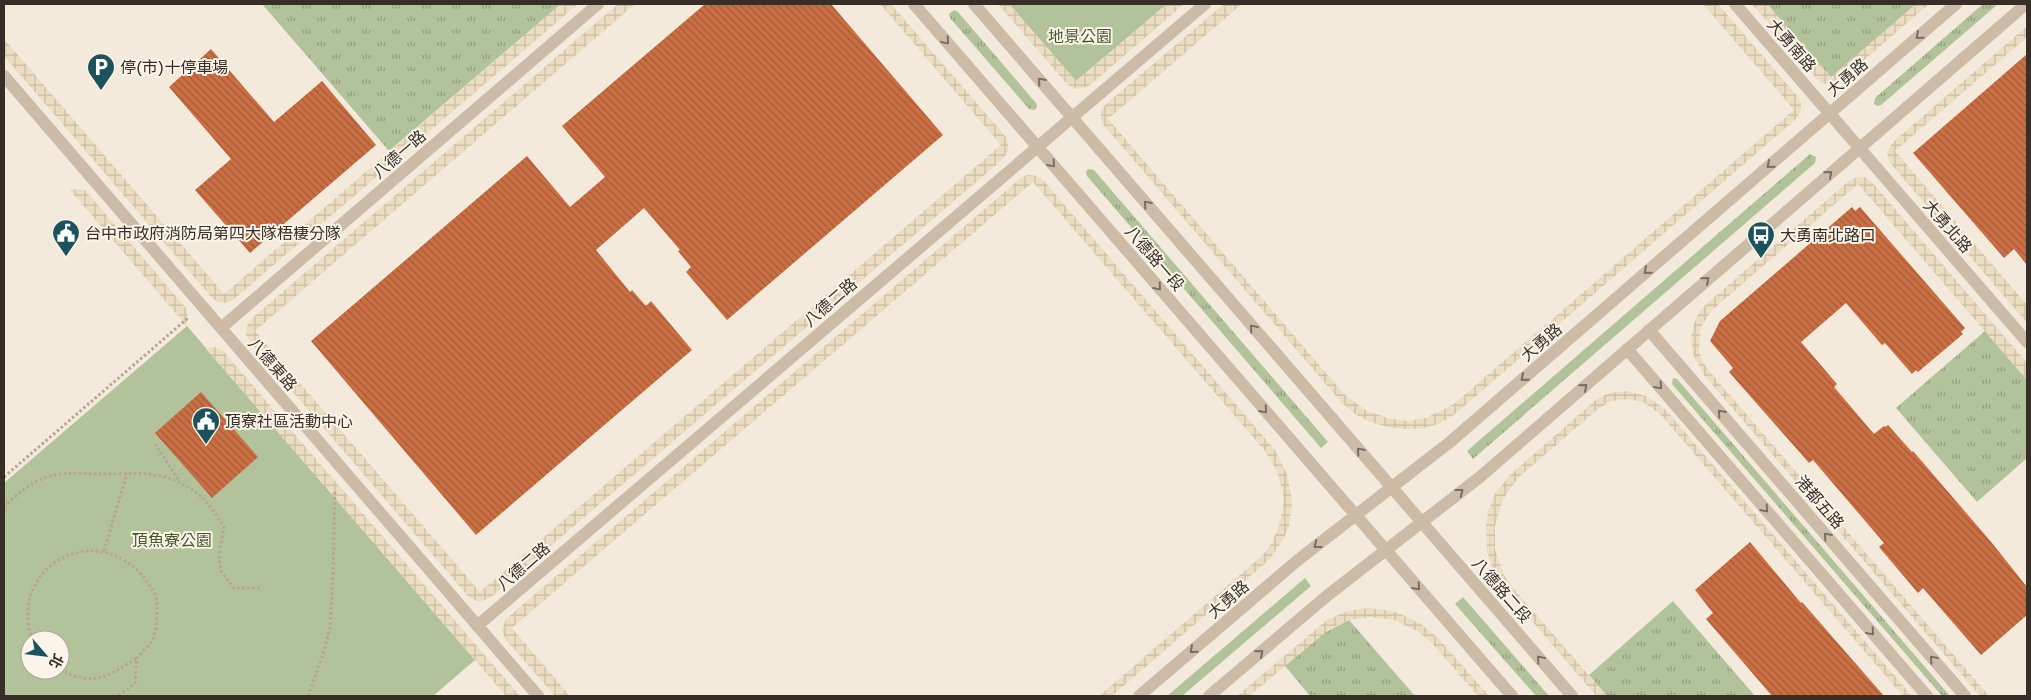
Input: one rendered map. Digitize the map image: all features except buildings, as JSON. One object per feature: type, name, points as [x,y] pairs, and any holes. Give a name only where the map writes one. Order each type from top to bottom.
[{"type":"street","name":"八德一路","points":[[221,328],[598,4]]},
{"type":"street","name":"八德路一段","points":[[914,4],[1386,550]]},
{"type":"street","name":"八德路一段","points":[[974,4],[1406,505]]},
{"type":"street","name":"八德二路","points":[[477,626],[1205,4]]},
{"type":"street","name":"大勇南路","points":[[1735,4],[1845,131]]},
{"type":"street","name":"大勇路","points":[[1139,696],[1298,560],[1450,442],[1956,4]]},
{"type":"street","points":[[1210,696],[1328,595],[1480,477],[2026,4]]},
{"type":"street","name":"八德東路","points":[[4,76],[538,696]]},
{"type":"street","name":"大勇北路","points":[[1845,131],[2027,342]]},
{"type":"street","name":"港都五路","points":[[1650,330],[1965,696]]},
{"type":"street","points":[[1627,349],[1927,696]]},
{"type":"street","name":"八德路二段","points":[[1406,505],[1572,696]]},
{"type":"street","points":[[1386,550],[1512,696]]},
{"type":"path","points":[[4,477],[188,318]]},
{"type":"path","points":[[155,444],[181,483]]},
{"type":"path","points":[[104,551],[127,473]]},
{"type":"path","points":[[4,507],[12,498],[32,484],[53,475],[127,473],[156,475],[181,483],[205,499],[224,526],[219,555],[221,571],[234,588],[261,588]]},
{"type":"path","points":[[308,696],[322,658],[330,628],[334,574],[335,490]]},
{"type":"path","points":[[28,630],[27,606],[34,585],[46,568],[72,553],[104,551],[114,554],[140,572],[154,591],[157,602],[153,640],[138,658],[106,677],[93,679],[70,675]]},
{"type":"path","points":[[118,696],[135,683],[138,658]]},
{"type":"green space","points":[[262,4],[561,4],[389,151]]},
{"type":"green space","name":"地景公園","points":[[1009,4],[1167,4],[1076,81]]},
{"type":"green space","points":[[1767,4],[1916,4],[1831,78]]},
{"type":"green space","points":[[1983,4],[1998,4],[1881,105],[1877,106],[1874,104],[1875,98]]},
{"type":"green space","points":[[954,10],[958,12],[1036,103],[1037,107],[1035,110],[1029,109],[950,18],[949,14]]},
{"type":"green space","points":[[1810,154],[1816,157],[1815,163],[1473,459],[1467,451]]},
{"type":"green space","points":[[1088,169],[1094,170],[1328,442],[1321,448],[1087,176],[1086,172]]},
{"type":"green space","name":"頂魚寮公園","points":[[187,326],[475,660],[433,696],[4,696],[4,483]]},
{"type":"green space","points":[[1985,331],[2027,380],[2027,458],[1977,502],[1896,408]]},
{"type":"green space","points":[[1673,378],[1677,379],[1950,696],[1942,696],[1672,384]]},
{"type":"green space","points":[[1305,578],[1311,586],[1182,696],[1167,696]]},
{"type":"green space","points":[[1463,597],[1549,696],[1536,696],[1455,604]]},
{"type":"green space","points":[[1673,601],[1755,696],[1607,696],[1589,675]]},
{"type":"green space","points":[[1349,620],[1415,696],[1310,696],[1285,666],[1322,634]]},
{"type":"shaded area","points":[[561,4],[578,4],[234,299],[226,303],[218,302],[212,298],[4,56],[4,39],[224,294]]},
{"type":"shaded area","points":[[618,4],[635,4],[255,331],[480,592],[1001,145],[880,4],[891,4],[1005,136],[1008,143],[1008,151],[1003,159],[491,597],[482,601],[476,601],[468,596],[250,342],[246,335],[246,328],[250,320]]},
{"type":"shaded area","points":[[998,4],[1009,4],[1076,81],[1167,4],[1184,4],[1089,86],[1079,89],[1073,88],[1066,83]]},
{"type":"shaded area","points":[[1224,4],[1242,4],[1108,119],[1345,395],[1367,411],[1391,419],[1408,421],[1426,418],[1454,404],[1794,110],[1703,4],[1718,4],[1797,96],[1801,103],[1801,110],[1796,119],[1454,415],[1440,423],[1425,428],[1392,428],[1370,422],[1355,414],[1342,403],[1101,122],[1101,111],[1106,104]]},
{"type":"shaded area","points":[[1752,4],[1767,4],[1831,77],[1916,4],[1929,4],[1839,82],[1831,85],[1822,83],[1817,79]]},
{"type":"shaded area","points":[[2027,26],[2027,37],[1895,151],[2027,305],[2027,323],[1891,164],[1887,154],[1892,143]]},
{"type":"shaded area","points":[[1028,175],[1037,176],[1043,180],[1275,450],[1287,474],[1292,507],[1289,526],[1284,538],[1270,559],[1112,696],[1099,696],[1263,555],[1272,543],[1279,526],[1283,508],[1283,492],[1276,469],[1265,451],[1033,182],[512,628],[570,696],[555,696],[506,640],[502,631],[506,619],[1021,178]]},
{"type":"shaded area","points":[[1865,177],[1871,181],[2027,363],[2027,380],[1858,184],[1711,311],[1700,329],[1699,352],[1710,372],[1989,696],[1980,696],[1704,375],[1693,354],[1691,338],[1693,327],[1703,307],[1850,180]]},
{"type":"shaded area","points":[[69,189],[85,190],[186,308],[188,317],[186,325]]},
{"type":"shaded area","points":[[215,347],[223,351],[520,696],[506,696],[206,349]]},
{"type":"shaded area","points":[[1626,391],[1646,396],[1665,409],[1912,696],[1903,696],[1660,414],[1643,402],[1628,399],[1611,401],[1598,409],[1519,477],[1503,499],[1495,526],[1495,550],[1504,575],[1513,588],[1607,696],[1596,696],[1499,582],[1487,551],[1486,525],[1488,512],[1495,494],[1511,474],[1598,398],[1610,393]]},
{"type":"shaded area","points":[[1369,608],[1396,612],[1421,624],[1438,638],[1489,696],[1478,696],[1432,643],[1419,632],[1394,620],[1369,617],[1349,620],[1331,628],[1249,696],[1237,696],[1327,620],[1347,611]]},
{"type":"place","name":"停(市)十停車場","points":[[101,91]]},
{"type":"place","name":"台中市政府消防局第四大隊梧棲分隊","points":[[66,257]]},
{"type":"place","name":"大勇南北路口","points":[[1761,259]]},
{"type":"place","name":"頂寮社區活動中心","points":[[206,445]]}]
